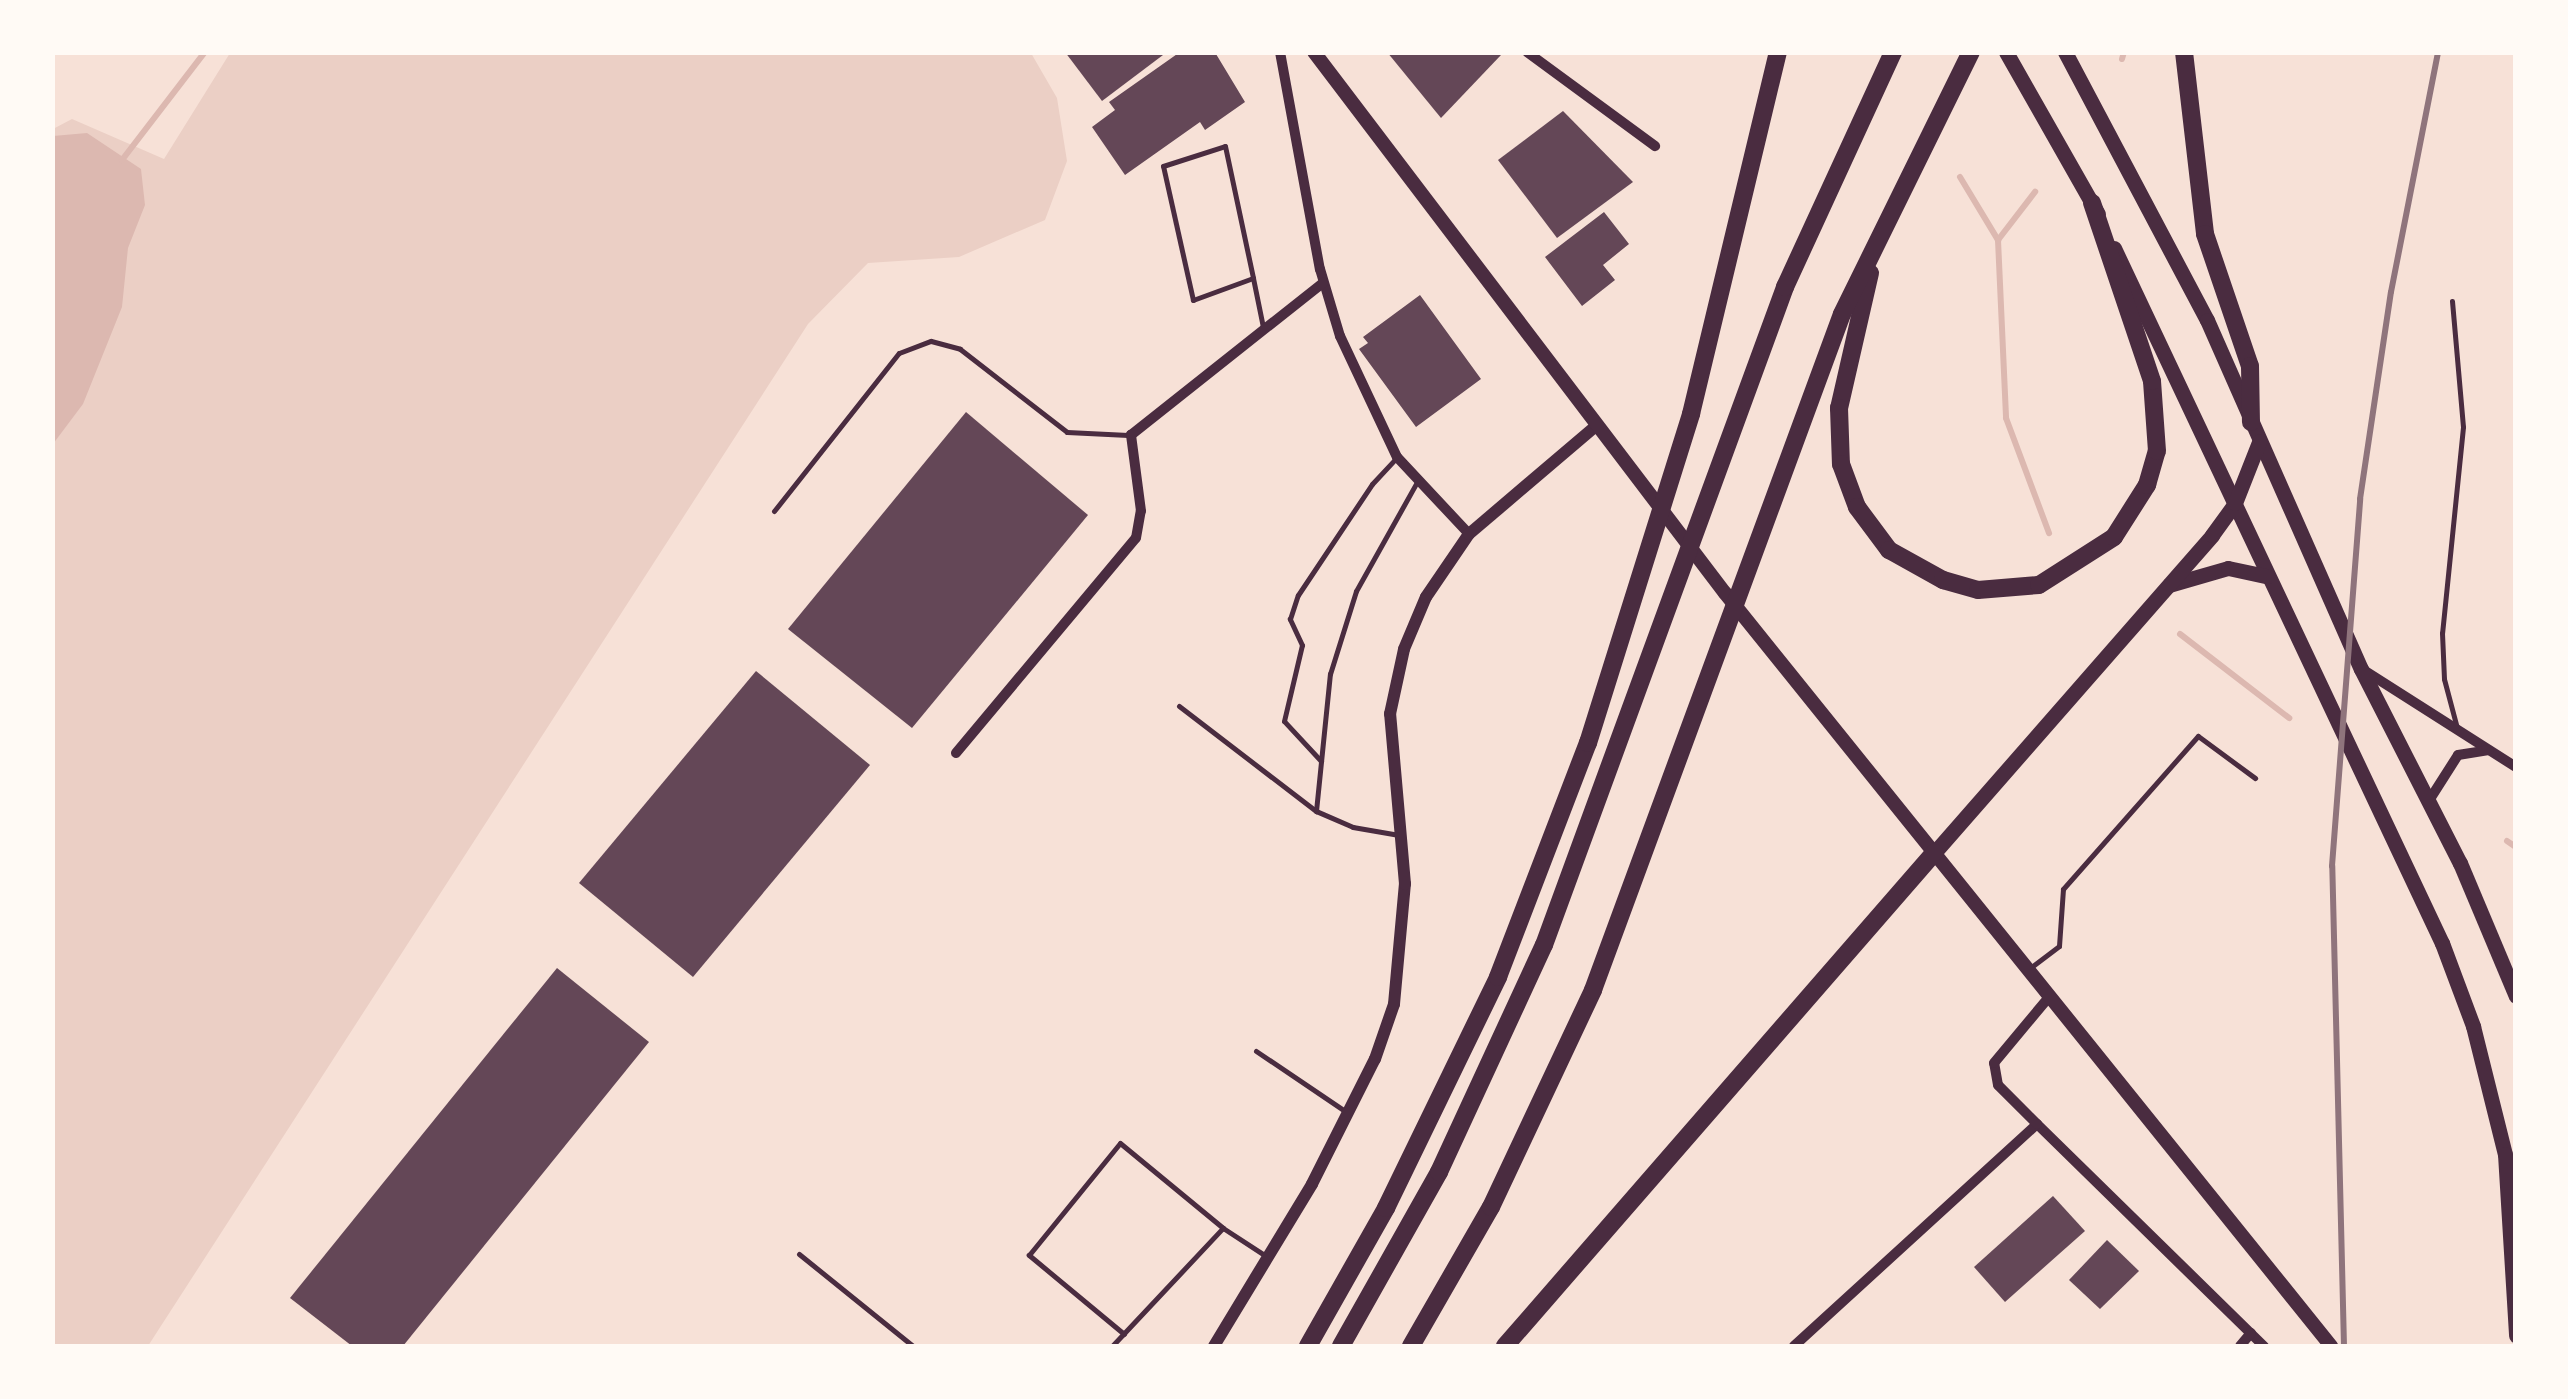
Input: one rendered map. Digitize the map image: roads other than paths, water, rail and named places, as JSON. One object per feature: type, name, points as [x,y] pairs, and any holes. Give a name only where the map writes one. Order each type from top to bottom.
[{"type":"highway","points":[[1308,1346],[1386,1208],[1498,976],[1588,743],[1691,414],[1778,52]]},
{"type":"highway","points":[[1342,1346],[1439,1172],[1510,1024],[1600,804],[1785,287],[1892,52]]},
{"type":"highway","points":[[1411,1346],[1491,1207],[1594,990],[1842,314],[1972,52]]},
{"type":"highway","points":[[2184,52],[2205,234],[2250,366],[2251,422]]},
{"type":"highway","points":[[1875,249],[1838,408],[1841,464],[1857,507],[1890,550],[1943,580],[1978,590],[2039,585],[2114,537],[2133,514],[2156,452],[2152,381],[2092,202]]},
{"type":"highway","points":[[1505,1346],[1934,853]]},
{"type":"main road","points":[[1314,52],[1596,426],[2330,1346]]},
{"type":"main road","points":[[2006,52],[2092,202],[2442,942],[2492,1091],[2512,1217],[2516,1336]]},
{"type":"main road","points":[[2065,52],[2134,174],[2361,669],[2460,863],[2516,996]]},
{"type":"main road","points":[[1934,853],[2235,503],[2258,442]]},
{"type":"main road","points":[[2166,586],[2228,568],[2267,576]]},
{"type":"street","points":[[1280,52],[1322,283],[1340,336],[1398,457],[1469,534]]},
{"type":"street","points":[[1526,52],[1655,146]]},
{"type":"street","points":[[956,753],[1136,538],[1141,511],[1131,436],[1322,283]]},
{"type":"street","points":[[1214,1346],[1269,1258],[1349,1114],[1394,1004],[1404,949],[1390,714],[1404,649],[1426,597],[1469,534],[1596,426]]},
{"type":"street","points":[[2361,669],[2516,768]]},
{"type":"street","points":[[2430,799],[2458,756],[2489,750]]},
{"type":"street","points":[[2049,997],[1994,1064],[1998,1085],[2264,1346]]},
{"type":"street","points":[[1794,1346],[2038,1124]]},
{"type":"street","points":[[2240,1346],[2252,1333]]},
{"type":"lane","points":[[1253,278],[1193,300],[1162,166],[1225,146],[1253,278],[1263,328]]},
{"type":"lane","points":[[2452,301],[2463,427],[2442,634],[2444,679],[2458,730]]},
{"type":"lane","points":[[774,511],[899,353],[930,341],[960,349],[1067,432],[1131,436]]},
{"type":"lane","points":[[1321,761],[1284,721],[1302,645],[1290,620],[1298,595],[1372,484],[1398,457]]},
{"type":"lane","points":[[1316,811],[1330,674],[1356,591],[1417,482]]},
{"type":"lane","points":[[1179,706],[1316,811],[1354,828],[1400,836]]},
{"type":"lane","points":[[2028,970],[2059,946],[2063,889],[2198,736],[2255,778]]},
{"type":"lane","points":[[1256,1051],[1349,1114]]},
{"type":"lane","points":[[1124,1334],[1029,1255],[1120,1143],[1224,1228],[1269,1258]]},
{"type":"lane","points":[[1112,1346],[1224,1228]]},
{"type":"lane","points":[[800,1254],[913,1346]]},
{"type":"waterway","points":[[122,160],[205,52]]},
{"type":"waterway","points":[[2122,59],[2124,52]]},
{"type":"waterway","points":[[1960,177],[1998,240],[2006,418],[2049,533]]},
{"type":"waterway","points":[[1998,240],[2035,192]]},
{"type":"waterway","points":[[2180,634],[2289,718]]},
{"type":"waterway","points":[[2507,841],[2516,847]]},
{"type":"railway","points":[[2344,1346],[2332,866],[2360,499],[2391,292],[2438,52]]}]
